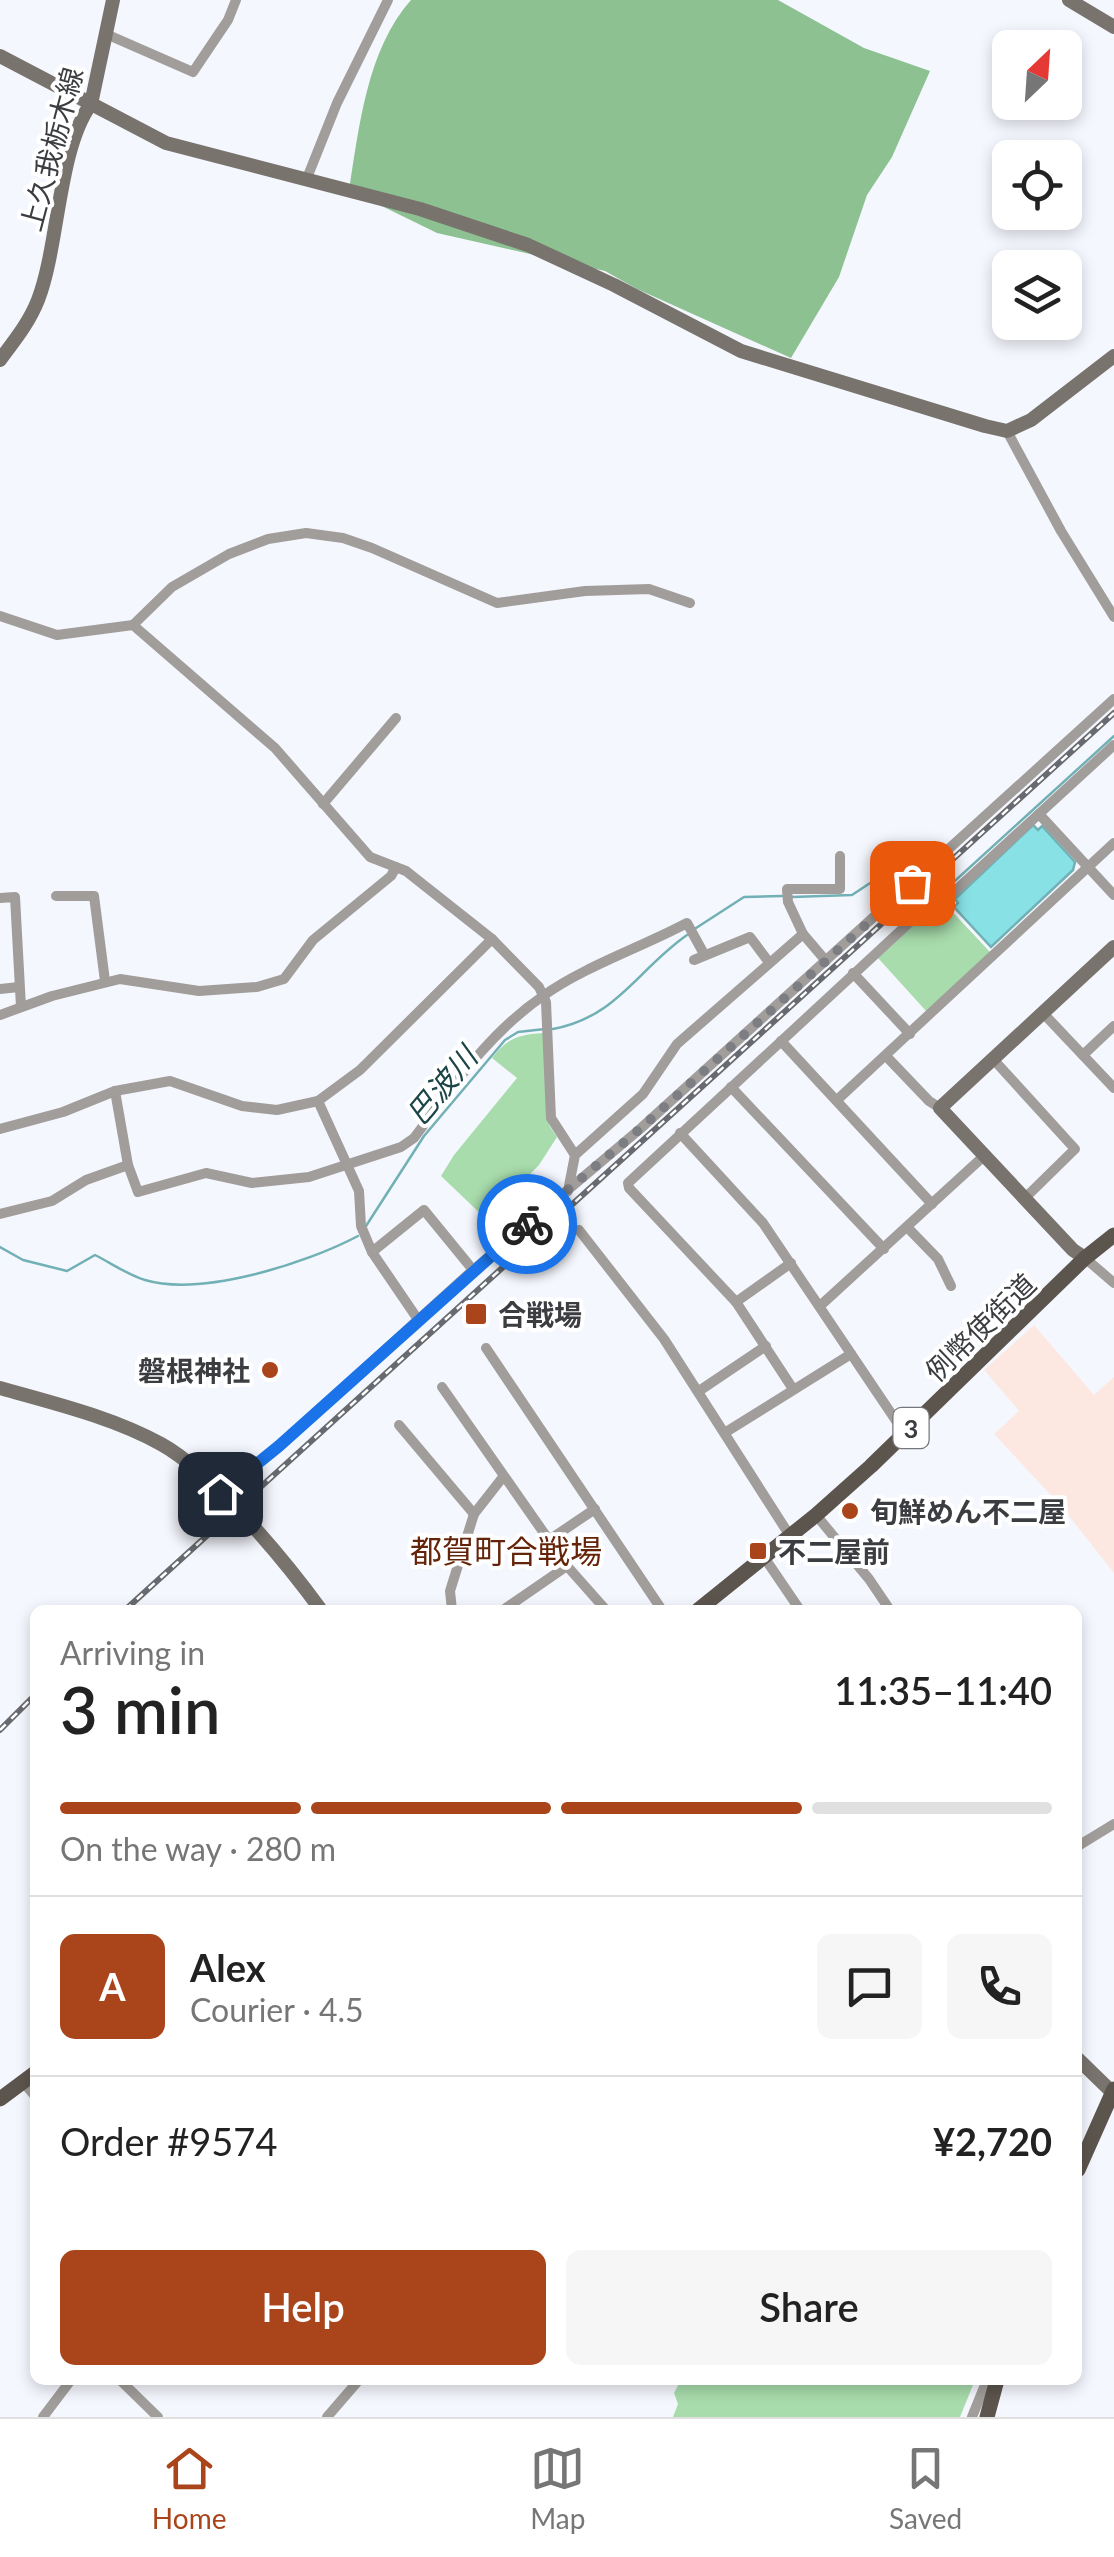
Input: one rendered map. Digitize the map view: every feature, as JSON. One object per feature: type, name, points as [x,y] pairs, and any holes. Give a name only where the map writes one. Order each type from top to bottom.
[{"type":"main road","name":"例幣使街道","points":[[704,1605],[816,1515],[1114,1234]]},
{"type":"main road","points":[[0,2099],[29,2078]]},
{"type":"main road","points":[[1082,2161],[1113,2092]]},
{"type":"main road","points":[[987,2417],[997,2385]]},
{"type":"street","name":"上久我栃木線","points":[[0,360],[27,324],[38,299],[80,124],[91,104],[113,0]]},
{"type":"street","points":[[106,34],[193,72],[228,20],[236,0]]},
{"type":"street","points":[[307,178],[337,102],[388,0]]},
{"type":"street","points":[[1069,0],[1114,27]]},
{"type":"street","points":[[0,56],[166,143],[420,209],[528,245],[741,352],[1007,431],[1030,420],[1114,356]]},
{"type":"street","points":[[1007,431],[1114,617]]},
{"type":"street","points":[[0,616],[58,635],[133,625],[172,588],[229,554],[268,538],[306,534],[343,538],[372,548],[497,603],[586,591],[649,589],[690,603]]},
{"type":"street","points":[[133,625],[275,748],[370,857],[406,871],[492,939],[544,995],[551,1118],[575,1156]]},
{"type":"street","points":[[220,1494],[826,962],[1114,699]]},
{"type":"street","points":[[323,804],[396,718]]},
{"type":"street","points":[[793,1390],[736,1302],[628,1185],[632,1176],[923,910],[944,901],[1114,746]]},
{"type":"street","points":[[1039,814],[1114,895]]},
{"type":"street","points":[[837,1100],[1114,843]]},
{"type":"street","points":[[826,962],[804,934],[788,902],[787,889],[840,888],[840,856]]},
{"type":"street","points":[[0,1014],[105,981],[133,979],[199,991],[233,990],[284,980],[313,940],[396,867]]},
{"type":"street","points":[[56,896],[94,896],[105,981]]},
{"type":"street","points":[[0,898],[14,897],[21,1007]]},
{"type":"street","points":[[115,1090],[128,1165],[138,1192],[202,1173],[252,1183],[309,1177],[402,1148],[489,1042],[544,995],[687,924],[699,957],[750,937],[768,962]]},
{"type":"street","points":[[568,1191],[575,1156],[643,1094],[677,1044],[804,934]]},
{"type":"street","points":[[0,1129],[63,1112],[115,1090],[170,1081],[242,1106],[277,1110],[318,1101],[360,1070],[492,939]]},
{"type":"street","points":[[940,1108],[1114,947]]},
{"type":"street","points":[[853,973],[910,1034]]},
{"type":"street","points":[[0,989],[20,987]]},
{"type":"street","points":[[1043,1013],[1114,1088]]},
{"type":"street","points":[[1083,1056],[1114,1026]]},
{"type":"street","points":[[781,1041],[932,1204]]},
{"type":"street","points":[[886,1056],[1085,1258],[1114,1282]]},
{"type":"street","points":[[994,1060],[1075,1148],[1025,1198]]},
{"type":"street","points":[[731,1087],[884,1249]]},
{"type":"street","points":[[318,1101],[359,1191],[361,1226],[372,1252],[419,1321]]},
{"type":"street","points":[[680,1133],[764,1223],[905,1434]]},
{"type":"street","points":[[821,1305],[985,1156]]},
{"type":"street","points":[[0,1214],[52,1201],[86,1180],[128,1165]]},
{"type":"street","points":[[372,1252],[424,1210],[473,1270]]},
{"type":"street","points":[[907,1227],[938,1259],[951,1286]]},
{"type":"street","points":[[579,1230],[664,1339],[790,1536]]},
{"type":"street","points":[[736,1302],[791,1263]]},
{"type":"street","points":[[699,1392],[766,1346]]},
{"type":"street","points":[[486,1348],[659,1605]]},
{"type":"street","points":[[726,1432],[850,1354]]},
{"type":"street","points":[[442,1386],[503,1477],[602,1605]]},
{"type":"street","points":[[0,1388],[149,1438],[181,1457],[285,1564],[317,1605]]},
{"type":"street","points":[[399,1425],[474,1514]]},
{"type":"street","points":[[452,1605],[450,1590],[474,1514],[503,1477]]},
{"type":"street","points":[[549,1540],[595,1508]]},
{"type":"street","points":[[816,1515],[887,1605]]},
{"type":"street","points":[[764,1557],[797,1605]]},
{"type":"street","points":[[511,1605],[568,1566]]},
{"type":"street","points":[[1082,1844],[1110,1831]]},
{"type":"street","points":[[1082,2062],[1113,2092]]},
{"type":"street","points":[[43,2417],[66,2385]]},
{"type":"street","points":[[125,2385],[156,2417]]},
{"type":"street","points":[[326,2417],[355,2385]]},
{"type":"street","points":[[972,2417],[985,2385]]},
{"type":"shaded area","points":[[1034,1325],[1094,1395],[1114,1377],[1114,1573],[1061,1506],[994,1434],[1019,1411],[984,1370]]},
{"type":"green space","points":[[411,0],[778,0],[864,48],[930,71],[892,157],[867,195],[839,277],[791,358],[605,271],[437,233],[349,190],[361,116],[375,65],[396,20]]},
{"type":"green space","points":[[945,904],[990,952],[927,1012],[878,958],[925,915]]},
{"type":"green space","points":[[543,1033],[549,1125],[557,1137],[539,1165],[489,1216],[502,1237],[499,1240],[485,1218],[441,1176],[517,1078],[492,1058],[514,1039]]},
{"type":"green space","points":[[678,2385],[973,2385],[960,2417],[673,2417],[678,2404],[674,2393]]},
{"type":"water","points":[[1033,825],[1038,830],[1042,826],[1075,862],[1073,870],[991,947],[954,907],[958,903],[955,899]]},
{"type":"waterway","name":"巴波川","points":[[939,886],[946,889],[1114,736]]},
{"type":"waterway","name":"巴波川","points":[[792,897],[852,895],[899,864],[920,868]]},
{"type":"waterway","name":"巴波川","points":[[693,930],[744,897],[782,896]]},
{"type":"waterway","name":"巴波川","points":[[553,1029],[575,1023],[610,1003],[687,935]]},
{"type":"waterway","name":"巴波川","points":[[366,1226],[424,1136],[505,1040],[518,1032],[545,1029]]},
{"type":"waterway","name":"巴波川","points":[[0,1247],[23,1260],[67,1271],[95,1255],[145,1280],[195,1284],[283,1266],[358,1236]]},
{"type":"railway","points":[[131,1605],[1114,713]]},
{"type":"railway","points":[[0,1730],[30,1700]]},
{"type":"way so far","points":[[527,1224],[640,1129],[912,883]]},
{"type":"place","name":"合戦場","points":[[476,1314]]},
{"type":"place","name":"磐根神社","points":[[270,1370]]},
{"type":"place","name":"旬鮮めん不二屋","points":[[850,1511]]},
{"type":"place","name":"不二屋前","points":[[758,1551]]},
{"type":"district","name":"都賀町合戦場","points":[[506,1550]]},
{"type":"route","points":[[220,1494],[527,1224]]}]
